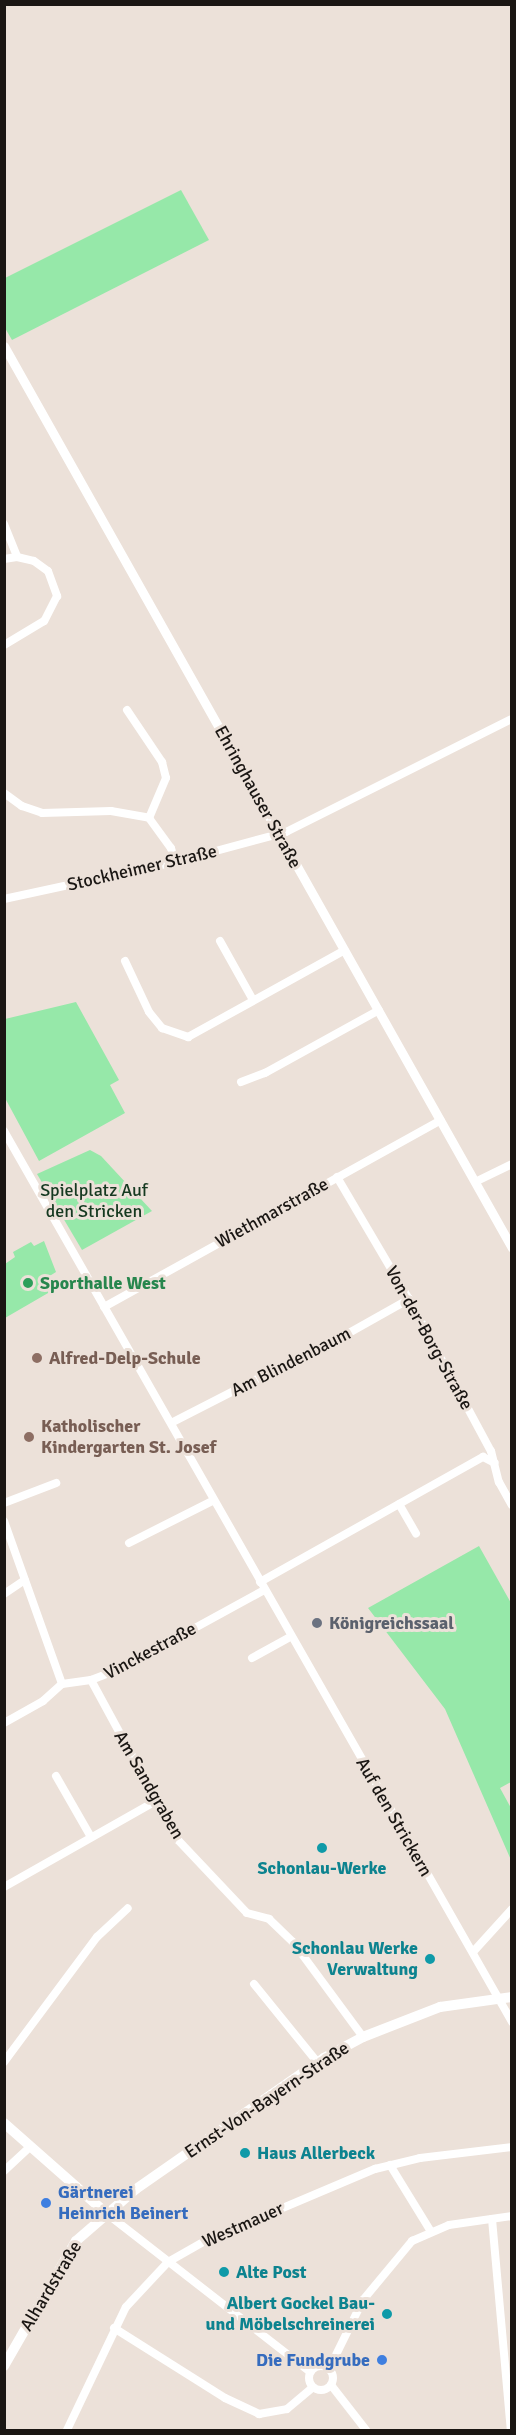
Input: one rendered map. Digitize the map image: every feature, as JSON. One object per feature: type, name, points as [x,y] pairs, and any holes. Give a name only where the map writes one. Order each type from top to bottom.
[{"type":"main road","name":"Ernst-Von-Bayern-Straße","points":[[106,2213],[318,2063],[363,2037],[440,2007],[512,1997]]},
{"type":"main road","points":[[4,2123],[29,2148],[106,2213]]},
{"type":"main road","name":"Alhardstraße","points":[[4,2366],[62,2261],[76,2241],[106,2213]]},
{"type":"street","name":"Ehringhauser Straße","points":[[4,346],[512,1248]]},
{"type":"street","points":[[4,524],[16,557]]},
{"type":"street","points":[[4,559],[16,557],[34,561],[48,571],[57,596],[44,621],[4,645]]},
{"type":"street","points":[[127,710],[162,762],[166,778],[149,818]]},
{"type":"street","name":"Stockheimer Straße","points":[[4,898],[175,862],[279,834],[512,719]]},
{"type":"street","points":[[4,793],[22,806],[42,813],[111,811],[149,818],[171,848],[175,862]]},
{"type":"street","points":[[220,941],[253,1000]]},
{"type":"street","points":[[125,961],[149,1012],[173,1035],[188,1037],[345,950]]},
{"type":"street","points":[[242,1082],[265,1073],[379,1010]]},
{"type":"street","name":"Wiethmarstraße","points":[[104,1307],[441,1120]]},
{"type":"street","name":"Auf den Strickern","points":[[4,1131],[171,1423],[212,1501],[512,2022]]},
{"type":"street","points":[[475,1182],[512,1164]]},
{"type":"street","name":"Von-der-Borg-Straße","points":[[337,1177],[409,1299],[495,1463],[499,1482],[512,1505]]},
{"type":"street","name":"Am Blindenbaum","points":[[171,1423],[261,1377],[276,1374],[409,1299]]},
{"type":"street","name":"Vinckestraße","points":[[62,1684],[91,1680],[120,1669],[483,1457],[495,1463]]},
{"type":"street","points":[[4,1503],[56,1483]]},
{"type":"street","points":[[129,1543],[212,1501]]},
{"type":"street","points":[[399,1504],[416,1533]]},
{"type":"street","points":[[4,1521],[7,1537],[62,1684],[42,1701],[4,1723]]},
{"type":"street","points":[[4,1594],[25,1580]]},
{"type":"street","points":[[252,1658],[290,1637]]},
{"type":"street","name":"Am Sandgraben","points":[[91,1680],[178,1840],[247,1913],[269,1919],[293,1942],[363,2037]]},
{"type":"street","points":[[56,1776],[91,1837]]},
{"type":"street","points":[[4,1887],[156,1801]]},
{"type":"street","points":[[4,2062],[97,1937],[128,1908]]},
{"type":"street","points":[[472,1952],[512,1909]]},
{"type":"street","points":[[254,1984],[318,2063]]},
{"type":"street","name":"Westmauer","points":[[68,2430],[114,2328],[134,2295],[168,2262],[250,2221],[350,2178],[390,2165],[512,2147]]},
{"type":"street","points":[[4,2170],[29,2148]]},
{"type":"street","points":[[390,2165],[430,2230]]},
{"type":"street","points":[[106,2213],[310,2372],[313,2387]]},
{"type":"street","points":[[328,2369],[363,2300],[397,2256],[430,2230],[512,2216]]},
{"type":"street","points":[[492,2218],[511,2430]]},
{"type":"street","points":[[114,2328],[225,2398],[260,2414],[288,2409],[313,2387]]},
{"type":"street","points":[[310,2372],[315,2367],[328,2369],[333,2376],[331,2385],[326,2389],[313,2387]]},
{"type":"street","points":[[331,2385],[366,2430]]},
{"type":"green space","points":[[181,190],[209,240],[12,340],[5,328],[5,278]]},
{"type":"green space","points":[[76,1002],[119,1080],[110,1085],[125,1113],[39,1161],[5,1098],[5,1019]]},
{"type":"green space","name":"Spielplatz Auf den Stricken","points":[[90,1150],[101,1156],[152,1211],[82,1250],[37,1174]]},
{"type":"green space","name":"Sporthalle West","points":[[44,1241],[56,1272],[48,1277],[55,1289],[5,1318],[5,1264],[15,1257],[13,1252],[31,1242],[34,1246]]},
{"type":"green space","points":[[479,1546],[511,1603],[511,1782],[500,1788],[511,1808],[511,1860],[445,1709],[368,1608]]},
{"type":"place","name":"Sporthalle West","points":[[28,1283]]},
{"type":"place","name":"Alfred-Delp-Schule","points":[[37,1358]]},
{"type":"place","name":"Katholischer Kindergarten St. Josef","points":[[29,1437]]},
{"type":"place","name":"Königreichssaal","points":[[317,1623]]},
{"type":"place","name":"Schonlau-Werke","points":[[322,1848]]},
{"type":"place","name":"Schonlau Werke Verwaltung","points":[[430,1959]]},
{"type":"place","name":"Haus Allerbeck","points":[[245,2153]]},
{"type":"place","name":"Gärtnerei Heinrich Beinert","points":[[46,2203]]},
{"type":"place","name":"Alte Post","points":[[224,2272]]},
{"type":"place","name":"Albert Gockel Bau- und Möbelschreinerei","points":[[387,2314]]},
{"type":"place","name":"Die Fundgrube","points":[[382,2360]]}]
